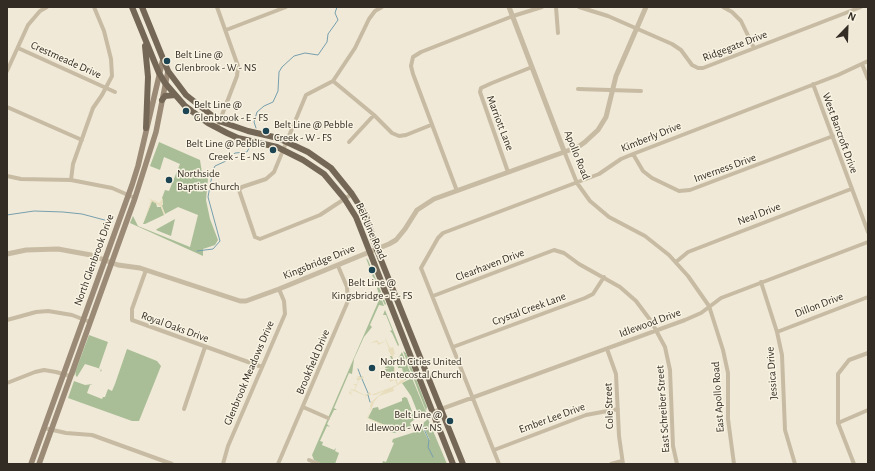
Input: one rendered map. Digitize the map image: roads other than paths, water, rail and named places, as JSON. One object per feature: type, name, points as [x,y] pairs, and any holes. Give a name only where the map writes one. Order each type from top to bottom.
[{"type":"main road","name":"Belt Line Road","points":[[132,7],[144,41],[159,73],[175,95],[196,115],[216,128],[238,138],[284,149],[319,170],[332,182],[344,198],[356,217],[453,464]]},
{"type":"main road","name":"Belt Line Road","points":[[142,7],[168,70],[186,95],[219,121],[248,131],[287,141],[324,162],[338,175],[352,194],[366,216],[377,250],[463,464]]},
{"type":"main road","points":[[144,41],[148,77],[146,128]]},
{"type":"main road","name":"North Glenbrook Drive","points":[[31,464],[62,374],[105,260],[138,166],[163,59]]},
{"type":"main road","name":"North Glenbrook Drive","points":[[38,464],[135,198],[156,132],[168,70]]},
{"type":"main road","points":[[162,100],[165,96],[175,95]]},
{"type":"main road","points":[[407,346],[415,343]]},
{"type":"street","points":[[7,71],[34,17],[47,7]]},
{"type":"street","points":[[71,180],[73,164],[93,108],[107,88],[112,76],[111,59],[104,31],[94,7]]},
{"type":"street","points":[[216,128],[237,76],[238,66],[217,7]]},
{"type":"street","points":[[226,30],[274,9],[286,7]]},
{"type":"street","points":[[352,194],[320,215],[260,239],[255,237],[239,190],[242,187],[270,176],[277,165],[298,110],[306,95],[333,80],[355,48],[369,19],[375,11],[382,7]]},
{"type":"street","name":"Apollo Road","points":[[509,7],[577,183],[590,201],[602,212],[649,238],[676,262],[688,276],[709,306]]},
{"type":"street","points":[[457,191],[413,74],[411,66],[413,57],[421,52],[513,16],[542,7]]},
{"type":"street","points":[[556,7],[558,33]]},
{"type":"street","name":"Ridgegate Drive","points":[[579,7],[608,16],[681,50],[692,65],[698,68],[703,68],[861,7]]},
{"type":"street","name":"Kingsbridge Drive","points":[[7,254],[26,250],[58,250],[91,255],[123,266],[136,267],[146,270],[240,301],[246,301],[279,289],[370,253],[396,240],[417,210],[426,203],[585,142],[598,130],[609,109],[616,76],[646,7]]},
{"type":"street","points":[[724,7],[732,12],[741,21],[754,48]]},
{"type":"street","name":"Crestmeade Drive","points":[[18,48],[115,92]]},
{"type":"street","name":"Kimberly Drive","points":[[433,296],[421,268],[438,238],[443,233],[577,183],[599,174],[633,154],[868,61]]},
{"type":"street","points":[[862,64],[868,79]]},
{"type":"street","name":"Marriott Lane","points":[[508,172],[480,92],[482,88],[492,82],[532,67]]},
{"type":"street","points":[[333,80],[374,115],[392,134],[399,136],[432,125]]},
{"type":"street","name":"West Bancroft Drive","points":[[813,84],[868,232]]},
{"type":"street","points":[[578,89],[641,91]]},
{"type":"street","points":[[7,107],[82,140]]},
{"type":"street","points":[[349,142],[374,115]]},
{"type":"street","name":"Inverness Drive","points":[[633,154],[644,171],[652,178],[679,191],[690,190],[833,136]]},
{"type":"street","points":[[7,176],[21,179],[71,180],[112,188],[135,198]]},
{"type":"street","name":"Neal Drive","points":[[676,262],[688,252],[851,189]]},
{"type":"street","name":"Idlewood Drive","points":[[433,412],[695,316],[721,298],[868,242]]},
{"type":"street","name":"Clearhaven Drive","points":[[433,296],[554,250]]},
{"type":"street","name":"East Schreiber Street","points":[[554,250],[564,253],[579,264],[620,287],[636,301],[657,330],[666,352],[670,370],[673,446],[677,464]]},
{"type":"street","name":"Brookfield Drive","points":[[278,464],[348,301],[347,287],[338,266]]},
{"type":"street","name":"Royal Oaks Drive","points":[[146,270],[132,309],[132,320],[262,367]]},
{"type":"street","name":"Crystal Creek Lane","points":[[453,347],[593,294],[604,277]]},
{"type":"street","name":"Jessica Drive","points":[[762,282],[777,332],[784,377],[785,430],[795,464]]},
{"type":"street","name":"Glenbrook Meadows Drive","points":[[223,464],[228,446],[285,314],[284,301],[279,289]]},
{"type":"street","points":[[433,296],[499,464]]},
{"type":"street","name":"Dillon Drive","points":[[777,332],[868,297]]},
{"type":"street","name":"East Apollo Road","points":[[709,306],[723,350],[728,374],[728,419],[734,464]]},
{"type":"street","points":[[7,320],[44,311],[64,313],[90,322]]},
{"type":"street","points":[[184,409],[205,347]]},
{"type":"street","name":"Cole Street","points":[[607,349],[616,374],[622,463]]},
{"type":"street","points":[[854,464],[838,423],[838,374],[849,360],[868,353]]},
{"type":"street","points":[[7,384],[44,370],[70,376]]},
{"type":"street","points":[[303,407],[328,418]]},
{"type":"street","name":"Ember Lee Drive","points":[[494,450],[586,415],[618,409]]},
{"type":"street","points":[[838,423],[868,410]]},
{"type":"street","points":[[44,428],[66,433],[92,435],[172,464]]},
{"type":"street","points":[[309,460],[319,464]]},
{"type":"street","points":[[611,464],[622,463]]},
{"type":"waterway","points":[[256,128],[254,122],[257,112],[264,106],[273,102],[278,91],[279,72],[282,67],[294,56],[305,53],[318,55],[327,42],[328,34],[338,20],[335,13],[337,7]]},
{"type":"waterway","points":[[197,251],[213,249],[220,241],[208,197],[215,166],[226,161],[235,153],[247,152],[250,146]]},
{"type":"waterway","points":[[7,215],[34,211],[63,212],[82,214],[112,222]]},
{"type":"waterway","points":[[358,369],[361,377]]},
{"type":"waterway","points":[[362,379],[368,393]]},
{"type":"waterway","points":[[368,395],[370,402]]},
{"type":"waterway","points":[[422,425],[429,440],[428,447],[433,457]]},
{"type":"place","name":"Belt Line @ Glenbrook - W - NS","points":[[167,61]]},
{"type":"place","name":"Belt Line @ Glenbrook - E - FS","points":[[186,111]]},
{"type":"place","name":"Belt Line @ Pebble Creek - W - FS","points":[[266,131]]},
{"type":"place","name":"Belt Line @ Pebble Creek - E - NS","points":[[273,150]]},
{"type":"place","name":"Northside Baptist Church","points":[[169,180]]},
{"type":"place","name":"Belt Line @ Kingsbridge - E - FS","points":[[372,270]]},
{"type":"place","name":"North Cities United Pentecostal Church","points":[[372,368]]},
{"type":"place","name":"Belt Line @ Idlewood - W - NS","points":[[450,421]]}]
